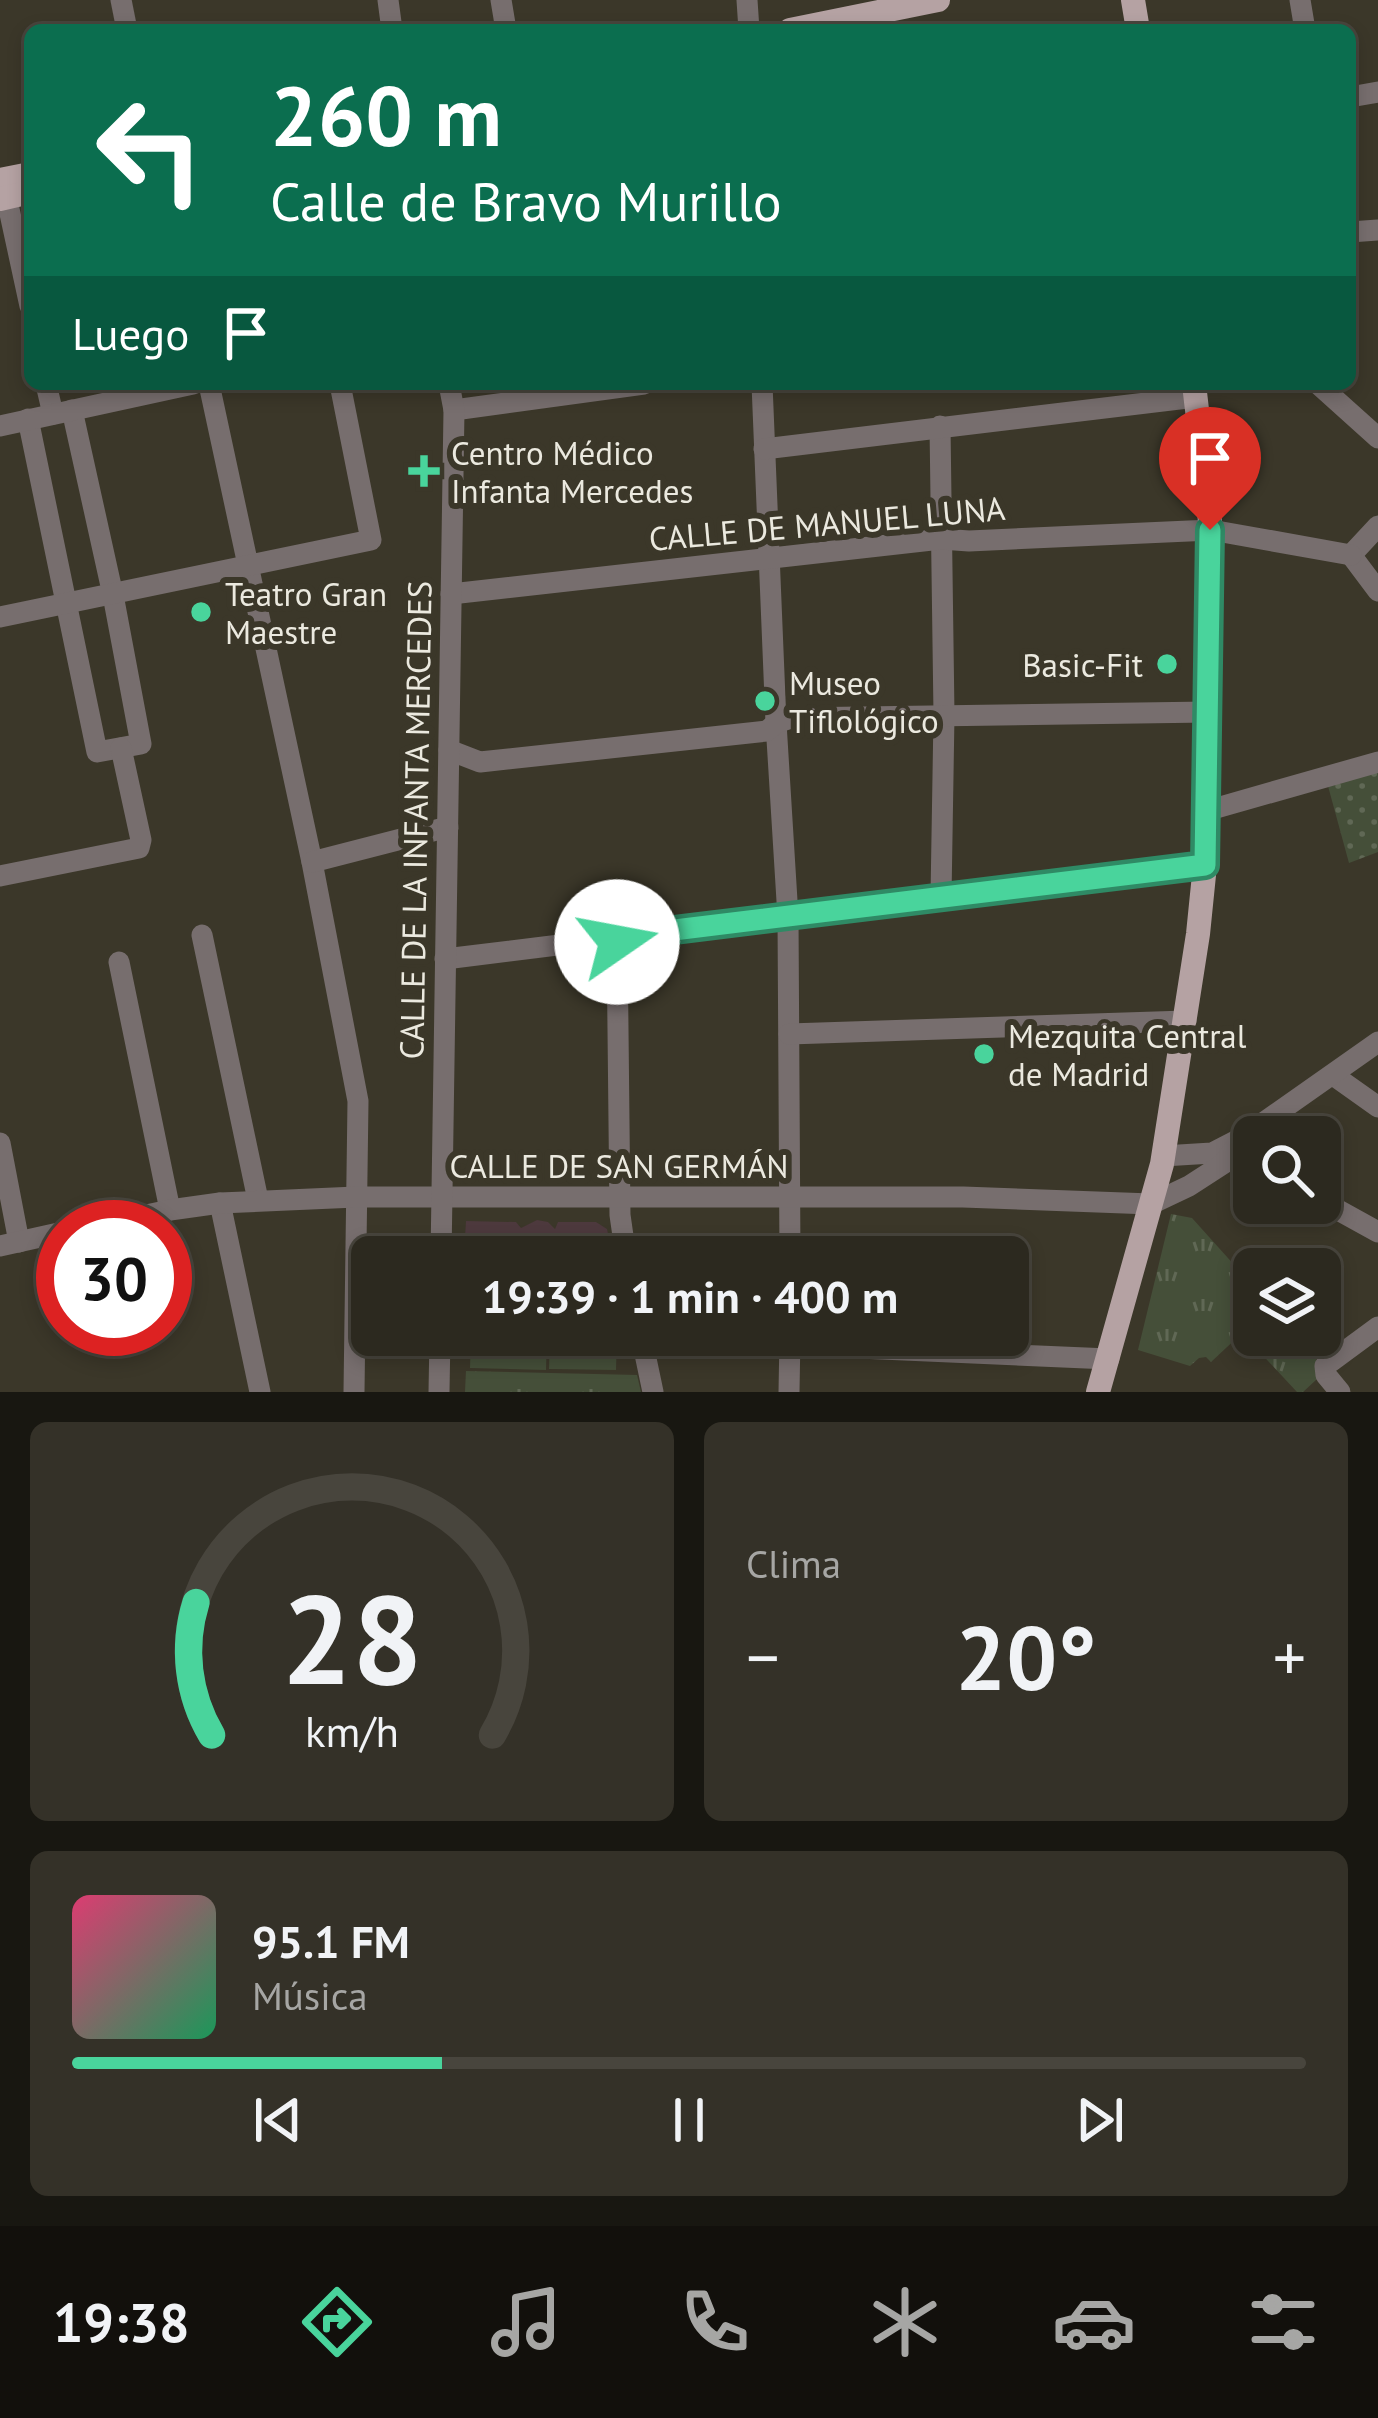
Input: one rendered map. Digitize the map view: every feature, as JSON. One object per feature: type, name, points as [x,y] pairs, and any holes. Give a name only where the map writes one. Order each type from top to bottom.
[{"type":"main road","points":[[820,24],[938,0]]},
{"type":"main road","points":[[1098,1392],[1163,1156],[1186,1022],[1205,865],[1210,530],[1195,390]]},
{"type":"street","points":[[8,190],[24,274]]},
{"type":"street","points":[[28,419],[97,752],[141,744],[113,595],[62,412],[49,390]]},
{"type":"street","points":[[0,426],[165,390]]},
{"type":"street","points":[[210,390],[358,1101],[354,1392]]},
{"type":"street","points":[[0,617],[371,540],[341,390]]},
{"type":"street","name":"CALLE DE LA INFANTA MERCEDES","points":[[441,1236],[454,410],[450,390]]},
{"type":"street","points":[[454,410],[600,390]]},
{"type":"street","points":[[763,390],[788,917],[790,1236]]},
{"type":"street","points":[[764,449],[1195,390]]},
{"type":"street","points":[[1325,390],[1378,438]]},
{"type":"street","points":[[940,426],[941,897]]},
{"type":"street","points":[[1378,526],[1352,555],[1378,590]]},
{"type":"street","name":"CALLE DE MANUEL LUNA","points":[[451,594],[941,539],[1210,530],[1352,555]]},
{"type":"street","points":[[449,750],[480,762],[767,731],[791,718],[1208,712]]},
{"type":"street","points":[[0,876],[139,848],[121,748]]},
{"type":"street","points":[[1206,811],[1378,762]]},
{"type":"street","points":[[312,862],[448,827]]},
{"type":"street","points":[[446,959],[1205,865]]},
{"type":"street","points":[[202,934],[257,1199]]},
{"type":"street","points":[[617,937],[622,1236]]},
{"type":"street","points":[[119,962],[168,1200]]},
{"type":"street","points":[[789,1034],[1186,1022]]},
{"type":"street","points":[[1277,1116],[1378,1042]]},
{"type":"street","points":[[1333,1075],[1378,1107]]},
{"type":"street","points":[[0,1143],[9,1244]]},
{"type":"street","points":[[1163,1156],[1211,1153],[1233,1143]]},
{"type":"street","points":[[1150,1204],[1190,1186],[1233,1153]]},
{"type":"street","name":"CALLE DE SAN GERMÁN","points":[[192,1207],[257,1199],[356,1197],[963,1197],[1150,1204]]},
{"type":"street","points":[[220,1203],[260,1392]]},
{"type":"street","points":[[1341,1212],[1378,1232]]},
{"type":"street","points":[[1340,1392],[1324,1371],[1328,1362],[1378,1327]]},
{"type":"street","points":[[1029,1354],[1109,1359]]},
{"type":"street","points":[[439,1392],[440,1356]]},
{"type":"street","points":[[646,1356],[653,1392]]},
{"type":"street","points":[[789,1392],[790,1356]]},
{"type":"shaded area","points":[[537,1220],[555,1229],[558,1222],[596,1222],[608,1236],[465,1236],[466,1221],[516,1222],[521,1228]]},
{"type":"green space","points":[[1378,772],[1378,852],[1349,863],[1328,786]]},
{"type":"green space","points":[[1171,1214],[1192,1218],[1233,1264],[1233,1341],[1211,1362],[1199,1358],[1190,1366],[1138,1350]]},
{"type":"green space","points":[[470,1356],[546,1356],[546,1370],[470,1368]]},
{"type":"green space","points":[[549,1356],[616,1356],[616,1370],[549,1369]]},
{"type":"green space","points":[[1263,1356],[1316,1356],[1317,1379],[1297,1392]]},
{"type":"green space","points":[[466,1371],[637,1375],[641,1392],[465,1392]]},
{"type":"place","name":"Centro Médico Infanta Mercedes","points":[[424,471]]},
{"type":"place","name":"Teatro Gran Maestre","points":[[201,612]]},
{"type":"place","name":"Basic-Fit","points":[[1167,664]]},
{"type":"place","name":"Museo Tiflológico","points":[[765,701]]},
{"type":"place","name":"Mezquita Central de Madrid","points":[[984,1054]]},
{"type":"route","points":[[617,942],[617,937],[1205,865],[1210,530]]}]
